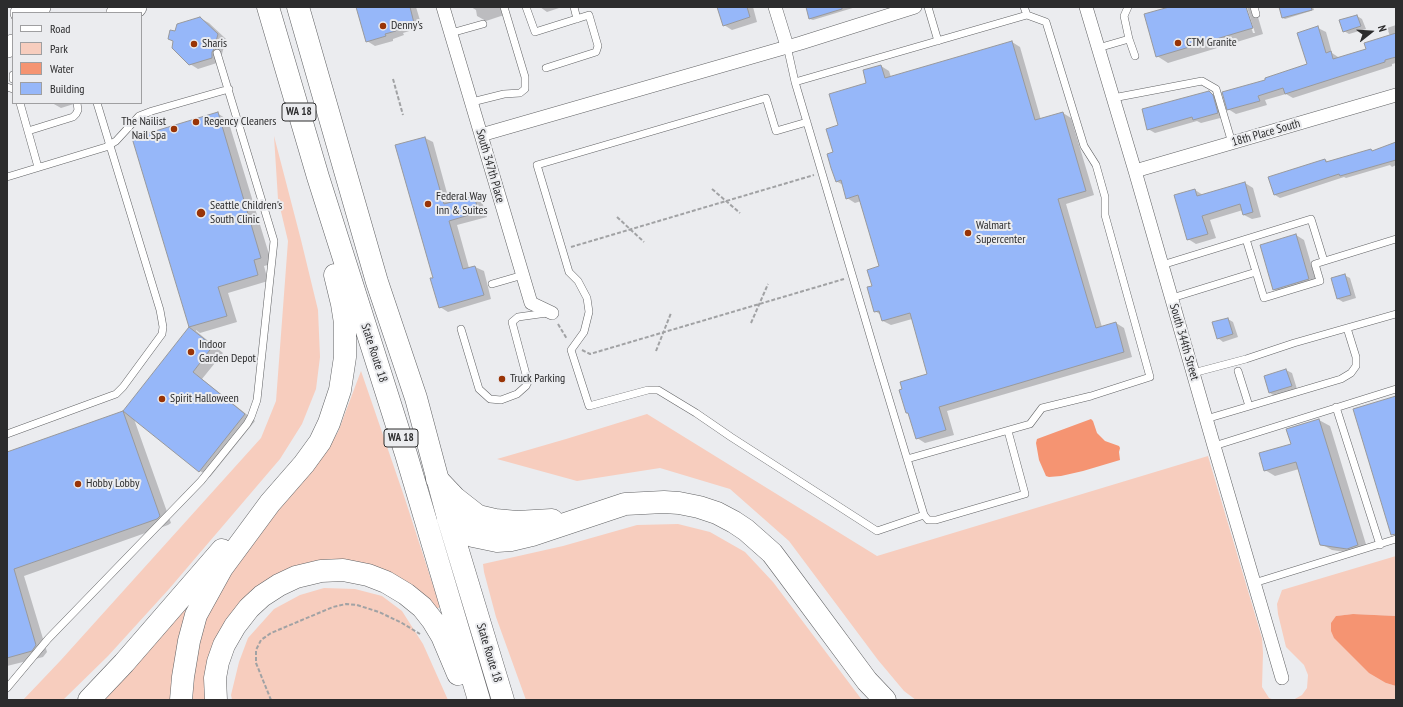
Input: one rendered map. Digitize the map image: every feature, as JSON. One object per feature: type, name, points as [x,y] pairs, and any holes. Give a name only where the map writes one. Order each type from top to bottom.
[{"type":"highway","points":[[252,7],[266,21],[280,47]]},
{"type":"highway","name":"State Route 18","points":[[268,7],[318,177],[406,454],[479,700]]},
{"type":"highway","name":"State Route 18","points":[[298,7],[377,282],[416,398],[448,518],[503,700]]},
{"type":"highway","points":[[305,31],[313,7]]},
{"type":"highway","points":[[89,700],[124,663],[220,552],[270,503],[304,464],[320,442],[329,423],[335,407],[343,374],[345,357],[345,324],[342,304],[328,248],[318,177]]},
{"type":"highway","points":[[437,479],[455,498],[478,516],[495,520],[517,522],[585,518]]},
{"type":"highway","points":[[448,518],[459,528],[473,536],[497,541],[511,540],[532,535],[625,504],[664,502],[699,506],[734,522],[756,538],[780,564],[867,681],[885,700]]},
{"type":"highway","points":[[181,700],[189,641],[196,615],[222,568],[270,503]]},
{"type":"highway","points":[[216,700],[215,678],[218,662],[224,645],[235,626],[249,608],[262,596],[279,585],[296,577],[321,571],[343,570],[368,575],[386,582],[406,594],[422,607],[442,636],[468,700]]},
{"type":"main road","points":[[23,12],[40,7]]},
{"type":"main road","points":[[120,12],[136,7]]},
{"type":"street","name":"South 347th Place","points":[[443,7],[531,304],[552,313]]},
{"type":"street","points":[[775,7],[787,46]]},
{"type":"street","points":[[481,135],[915,7]]},
{"type":"street","name":"South 344th Street","points":[[1086,7],[1282,678]]},
{"type":"street","name":"18th Place South","points":[[1135,171],[1396,95]]},
{"type":"lane","points":[[472,102],[504,94],[521,92],[525,89],[526,83],[504,7]]},
{"type":"lane","points":[[526,7],[535,32],[589,15],[598,46],[596,52],[546,68]]},
{"type":"lane","points":[[574,7],[577,18]]},
{"type":"lane","points":[[928,7],[938,41]]},
{"type":"lane","points":[[1024,7],[1027,15]]},
{"type":"lane","points":[[1128,7],[1124,16],[1129,39],[1135,56]]},
{"type":"lane","points":[[795,82],[1027,15],[1046,22],[1084,146],[1096,165],[1105,197],[1105,215],[1150,377],[1091,396],[1042,408],[1030,424],[907,459]]},
{"type":"lane","points":[[451,33],[483,24]]},
{"type":"lane","points":[[1098,48],[1129,39]]},
{"type":"lane","points":[[787,46],[795,82],[852,276],[924,515],[928,520],[936,520],[1025,494],[1008,431]]},
{"type":"lane","points":[[7,688],[48,639],[201,481],[251,417],[257,400],[274,241],[218,53]]},
{"type":"lane","points":[[1113,98],[1202,80],[1216,89],[1232,143]]},
{"type":"lane","points":[[7,177],[110,146],[139,116],[228,89]]},
{"type":"lane","points":[[807,122],[776,131],[766,98],[537,165],[569,272],[578,281],[586,298],[589,312],[584,332],[571,350],[589,406],[648,390],[658,390],[696,413],[877,531],[924,515]]},
{"type":"lane","points":[[20,104],[38,168]]},
{"type":"lane","points":[[28,130],[73,117],[78,110],[77,104]]},
{"type":"lane","points":[[7,434],[116,394],[123,387],[162,334],[163,327],[160,310],[97,104]]},
{"type":"lane","points":[[1162,265],[1311,219],[1324,261]]},
{"type":"lane","points":[[1246,239],[1264,298],[1320,281],[1315,264],[1396,239]]},
{"type":"lane","points":[[1172,298],[1256,272]]},
{"type":"lane","points":[[492,284],[523,275]]},
{"type":"lane","points":[[461,329],[479,389],[490,399],[501,400],[517,394],[526,386],[528,382],[512,322],[518,317],[552,313]]},
{"type":"lane","points":[[1193,373],[1246,359],[1396,314]]},
{"type":"lane","points":[[1206,418],[1341,379],[1351,372],[1356,366],[1356,357],[1347,328]]},
{"type":"lane","points":[[1238,371],[1249,406]]},
{"type":"lane","points":[[1214,446],[1396,389]]},
{"type":"lane","points":[[1336,407],[1380,544]]},
{"type":"lane","points":[[1254,583],[1396,540]]},
{"type":"path","points":[[392,79],[403,114]]},
{"type":"path","points":[[562,249],[822,173]]},
{"type":"path","points":[[712,189],[740,214]]},
{"type":"path","points":[[617,217],[644,242]]},
{"type":"path","points":[[552,313],[565,337],[574,345],[590,354],[852,276]]},
{"type":"path","points":[[751,323],[768,284]]},
{"type":"path","points":[[656,351],[671,313]]},
{"type":"path","points":[[272,700],[256,663],[256,650],[261,640],[271,633],[333,607],[346,604],[357,605],[380,612],[402,623],[426,638]]},
{"type":"green space","points":[[274,136],[318,310],[320,357],[316,389],[302,424],[280,459],[169,589],[108,656],[63,700],[23,700],[61,660],[261,438],[276,401],[288,241],[278,199]]},
{"type":"green space","points":[[361,371],[440,607],[436,609],[388,578],[267,584],[208,700],[189,700],[197,639],[221,584],[267,523],[320,460],[338,432]]},
{"type":"green space","points":[[647,414],[877,556],[1208,456],[1262,638],[1262,687],[1269,698],[1274,700],[916,700],[904,691],[878,660],[789,541],[730,489],[660,468],[577,481],[497,459]]},
{"type":"green space","points":[[678,524],[710,532],[745,552],[773,582],[862,700],[526,700],[496,617],[483,564],[563,546],[637,525]]},
{"type":"green space","points":[[1396,556],[1396,616],[1353,614],[1336,616],[1386,683],[1396,686],[1396,700],[1293,700],[1302,695],[1307,688],[1308,675],[1304,665],[1286,647],[1277,604],[1282,590]]},
{"type":"green space","points":[[324,588],[355,589],[382,596],[402,611],[423,644],[448,700],[232,700],[231,695],[239,662],[248,638],[274,609],[300,595]]},
{"type":"green space","points":[[189,607],[172,700],[100,700],[165,627]]},
{"type":"water","points":[[1091,419],[1097,433],[1105,441],[1119,446],[1120,460],[1061,476],[1046,476],[1039,460],[1036,443],[1037,439]]},
{"type":"water","points":[[1353,614],[1396,616],[1396,686],[1386,683],[1369,673],[1334,638],[1331,631],[1331,623],[1336,616]]},
{"type":"building","name":"Denny's","points":[[356,7],[410,7],[414,23],[395,28],[396,31],[385,34],[386,36],[366,42]]},
{"type":"building","points":[[717,7],[747,7],[750,17],[723,26]]},
{"type":"building","points":[[806,7],[842,7],[842,9],[809,19]]},
{"type":"building","name":"CTM Granite","points":[[1169,7],[1246,7],[1253,28],[1156,57],[1144,14]]},
{"type":"building","points":[[1279,7],[1311,7],[1312,10],[1282,18]]},
{"type":"building","points":[[1357,15],[1361,26],[1343,32],[1339,20]]},
{"type":"building","name":"Sharis","points":[[200,17],[218,34],[212,52],[212,58],[189,65],[172,48],[173,41],[168,39],[170,30],[175,31],[177,24]]},
{"type":"building","points":[[1318,26],[1326,53],[1331,51],[1333,59],[1366,49],[1364,43],[1396,33],[1396,57],[1385,60],[1385,62],[1285,94],[1283,88],[1258,96],[1260,101],[1227,110],[1222,92],[1265,80],[1265,78],[1307,64],[1297,33]]},
{"type":"building","name":"Walmart Supercenter","points":[[1012,41],[1035,120],[1063,112],[1086,191],[1058,199],[1096,328],[1116,322],[1124,352],[939,407],[946,430],[916,439],[899,390],[902,389],[900,382],[927,374],[910,313],[882,321],[879,311],[874,312],[867,287],[872,286],[867,270],[879,266],[858,195],[846,199],[841,180],[836,182],[831,168],[827,154],[833,152],[826,129],[838,125],[829,94],[866,83],[863,70],[881,65],[885,78]]},
{"type":"building","points":[[1209,91],[1213,95],[1218,113],[1193,120],[1192,117],[1147,130],[1142,109]]},
{"type":"building","name":"Seattle Children's South Clinic","points":[[218,112],[261,258],[254,260],[258,275],[218,287],[227,316],[189,327],[132,138]]},
{"type":"building","name":"Federal Way Inn & Suites","points":[[425,137],[444,204],[474,196],[479,212],[449,221],[463,269],[475,266],[484,295],[439,308],[430,278],[433,278],[395,145]]},
{"type":"building","points":[[1396,142],[1396,160],[1340,176],[1339,174],[1274,195],[1268,177],[1325,159],[1326,162],[1371,149],[1372,151]]},
{"type":"building","points":[[1245,182],[1253,212],[1243,215],[1240,204],[1202,216],[1208,234],[1187,240],[1174,195],[1195,189],[1197,196]]},
{"type":"building","points":[[1296,234],[1309,279],[1273,290],[1260,245]]},
{"type":"building","points":[[1345,274],[1351,295],[1337,299],[1331,278]]},
{"type":"building","points":[[1228,318],[1233,334],[1217,339],[1212,322]]},
{"type":"building","points":[[189,327],[213,346],[193,372],[245,414],[199,472],[123,411]]},
{"type":"building","points":[[1286,369],[1292,386],[1269,393],[1264,376]]},
{"type":"building","points":[[1396,396],[1396,534],[1391,535],[1353,409]]},
{"type":"building","name":"Hobby Lobby","points":[[123,411],[160,516],[157,519],[14,569],[36,645],[32,651],[7,658],[7,452]]},
{"type":"building","points":[[1319,419],[1358,545],[1347,549],[1320,545],[1296,462],[1264,471],[1259,453],[1291,444],[1286,429]]},
{"type":"place","name":"Denny's","points":[[383,26]]},
{"type":"place","name":"CTM Granite","points":[[1178,43]]},
{"type":"place","name":"Sharis","points":[[194,44]]},
{"type":"place","name":"Regency Cleaners","points":[[196,122]]},
{"type":"place","name":"The Nailist Nail Spa","points":[[174,129]]},
{"type":"place","name":"Federal Way Inn & Suites","points":[[428,204]]},
{"type":"place","name":"Seattle Children's South Clinic","points":[[201,213]]},
{"type":"place","name":"Walmart Supercenter","points":[[968,233]]},
{"type":"place","name":"Indoor Garden Depot","points":[[191,352]]},
{"type":"place","name":"Truck Parking","points":[[502,379]]},
{"type":"place","name":"Spirit Halloween","points":[[162,399]]},
{"type":"place","name":"Hobby Lobby","points":[[78,484]]}]
